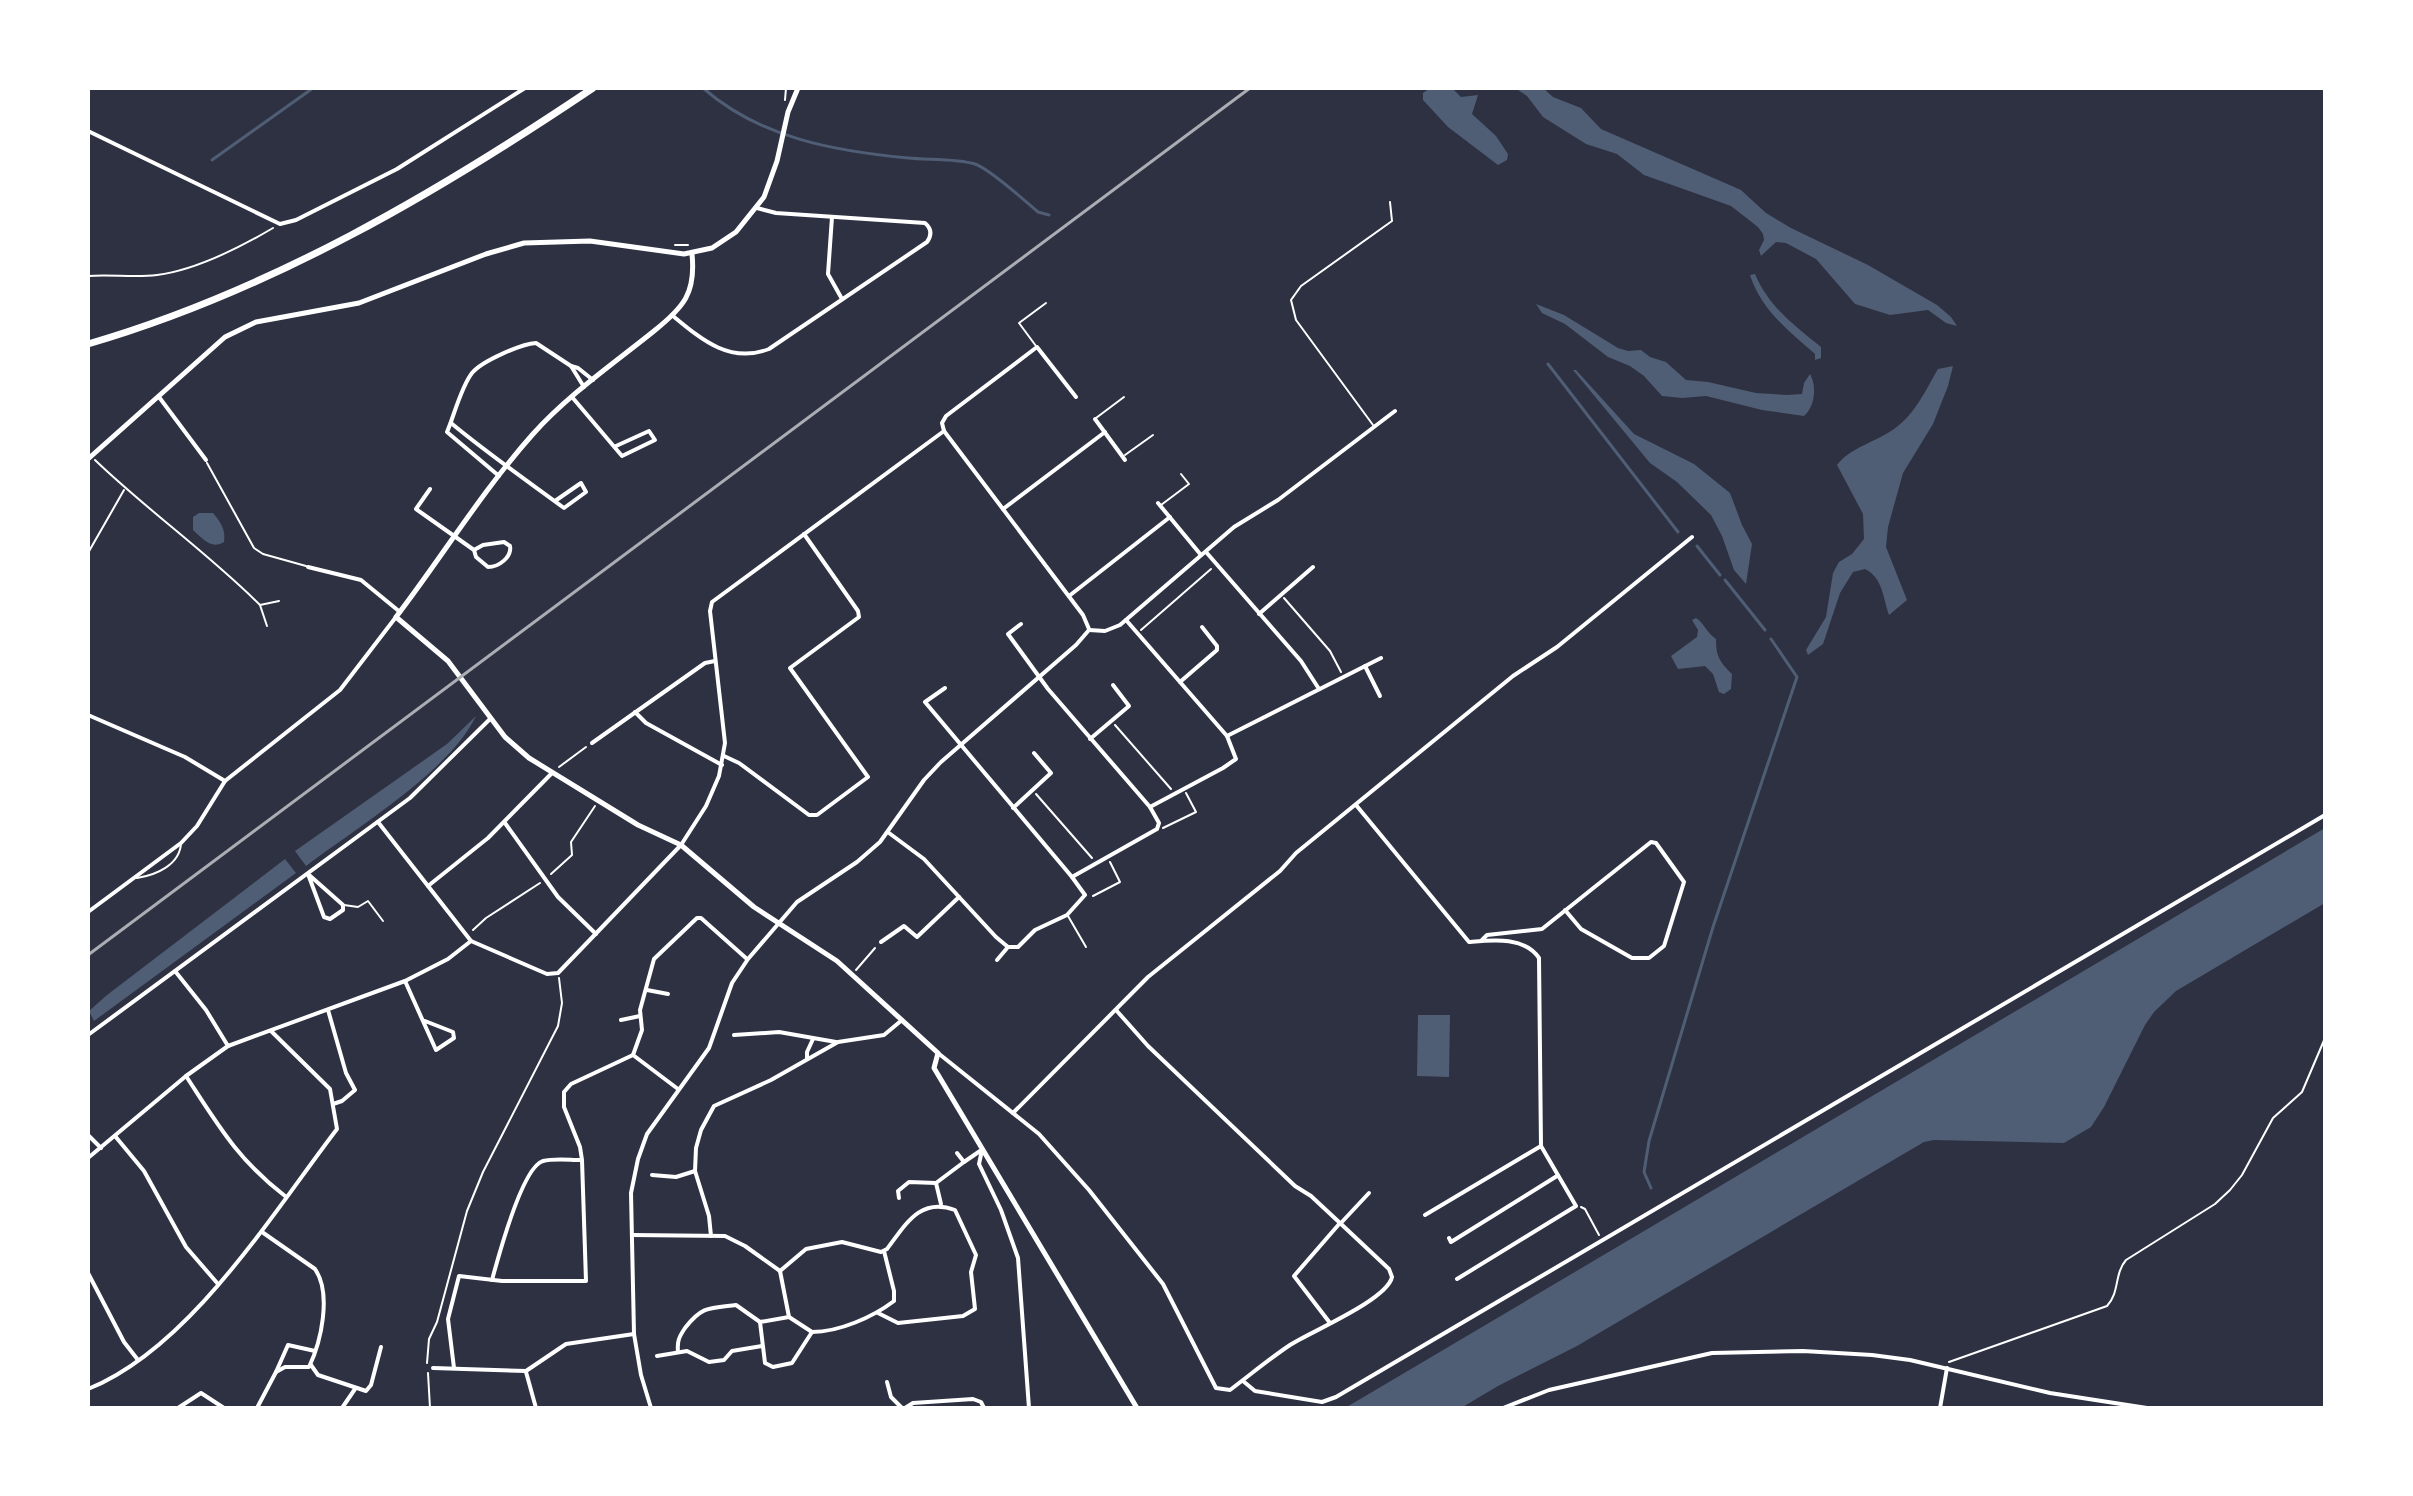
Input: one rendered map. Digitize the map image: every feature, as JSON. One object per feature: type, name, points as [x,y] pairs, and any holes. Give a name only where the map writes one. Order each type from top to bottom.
[{"type":"main road","points":[[533,128],[585,88]]},
{"type":"main road","points":[[88,344],[211,300],[415,201],[593,88]]},
{"type":"street","points":[[88,131],[280,224],[296,220],[397,169],[525,88]]},
{"type":"street","points":[[90,458],[223,340],[256,322],[359,303],[510,246],[558,240],[692,254],[712,248],[729,239],[757,208],[770,184],[788,112],[798,88]]},
{"type":"street","points":[[673,316],[715,347],[741,354],[758,353],[769,349],[927,242],[931,231],[925,223],[776,213],[757,208]]},
{"type":"street","points":[[832,217],[828,274],[843,299]]},
{"type":"street","points":[[88,912],[181,843],[197,826],[225,781],[340,690],[499,476],[542,425],[673,316],[690,292],[693,281],[692,254]]},
{"type":"street","points":[[499,476],[447,432],[472,373],[484,363],[536,343],[593,380]]},
{"type":"street","points":[[1076,397],[1037,347],[946,416],[942,423],[944,431],[1086,618],[1089,630]]},
{"type":"street","points":[[571,366],[584,387]]},
{"type":"street","points":[[159,397],[206,460]]},
{"type":"street","points":[[572,397],[622,456],[655,440],[649,431],[616,446]]},
{"type":"street","points":[[651,1408],[634,1334],[631,1193],[638,1159],[652,1124],[714,1039],[732,983],[748,959],[797,902],[857,862],[889,833],[924,780],[1089,630],[1110,629],[1126,620],[1234,527],[1278,500],[1395,411]]},
{"type":"street","points":[[1095,419],[1124,458]]},
{"type":"street","points":[[451,423],[564,508],[586,492],[581,483],[555,501]]},
{"type":"street","points":[[378,822],[471,941],[547,974],[558,973],[681,845],[706,806],[722,765],[725,743],[710,611],[712,602],[944,431]]},
{"type":"street","points":[[1003,509],[1105,432]]},
{"type":"street","points":[[430,489],[416,509],[474,550],[476,557],[488,567],[494,567],[509,557],[511,552],[510,546],[504,542],[483,545],[474,550]]},
{"type":"street","points":[[1159,504],[1301,661],[1319,689]]},
{"type":"street","points":[[1069,596],[1170,517]]},
{"type":"street","points":[[723,756],[739,763],[809,815],[817,815],[868,777],[790,668],[859,617],[858,611],[804,534]]},
{"type":"street","points":[[1013,1113],[1148,977],[1513,676],[1557,647],[1692,537]]},
{"type":"street","points":[[308,567],[361,580],[448,661],[490,719],[516,747],[552,773],[638,825],[681,845],[727,886],[852,974],[938,1053],[1039,1134],[1163,1284],[1216,1388],[1230,1390],[1292,1344],[1381,1293],[1392,1280],[1389,1269],[1311,1196],[1295,1186],[1148,1046],[1115,1010]]},
{"type":"street","points":[[1259,614],[1313,567]]},
{"type":"street","points":[[1126,620],[1227,736],[1235,753],[1234,762],[1150,807]]},
{"type":"street","points":[[1021,624],[1008,634],[1039,677],[1150,807],[1159,823],[1157,829],[1072,877]]},
{"type":"street","points":[[1180,682],[1217,650],[1202,627]]},
{"type":"street","points":[[1227,736],[1381,658]]},
{"type":"street","points":[[592,743],[705,663],[715,661]]},
{"type":"street","points":[[1365,666],[1380,696]]},
{"type":"street","points":[[1090,739],[1129,706],[1113,685]]},
{"type":"street","points":[[889,833],[924,859],[1008,947],[1018,947],[1035,930],[1067,915],[1085,895],[925,702],[945,688]]},
{"type":"street","points":[[635,712],[646,723],[722,765]]},
{"type":"street","points":[[88,715],[185,757],[225,781]]},
{"type":"street","points":[[88,1035],[378,822],[429,781],[490,719]]},
{"type":"street","points":[[1013,808],[1051,773],[1034,753]]},
{"type":"street","points":[[428,886],[505,823],[552,773]]},
{"type":"street","points":[[1356,805],[1469,942],[1514,942],[1529,947],[1539,958],[1539,1095],[1543,1117],[1539,1135],[1541,1146],[1576,1206],[1457,1279]]},
{"type":"street","points":[[1243,1381],[1255,1391],[1326,1402],[2325,815]]},
{"type":"street","points":[[505,823],[558,897],[596,934]]},
{"type":"street","points":[[1480,941],[1487,935],[1542,929],[1565,910],[1653,842],[1684,882],[1664,946],[1649,958],[1632,958],[1581,929],[1565,910]]},
{"type":"street","points":[[308,874],[343,905],[343,910],[337,915],[330,919],[324,917],[308,874]]},
{"type":"street","points":[[881,942],[904,926],[917,937],[959,897]]},
{"type":"street","points":[[454,1368],[448,1319],[456,1278],[464,1275],[492,1280],[586,1281],[582,1160],[564,1107],[564,1092],[571,1084],[633,1055],[642,1030],[640,1016],[654,959],[697,918],[704,919],[748,959]]},
{"type":"street","points":[[88,1158],[186,1076],[228,1046],[405,981],[448,959],[471,941]]},
{"type":"street","points":[[997,960],[1008,947]]},
{"type":"street","points":[[175,971],[206,1010],[228,1046]]},
{"type":"street","points":[[405,981],[436,1050],[454,1038],[453,1032],[425,1021]]},
{"type":"street","points":[[646,990],[668,994]]},
{"type":"street","points":[[328,1010],[346,1073],[355,1090],[333,1104]]},
{"type":"street","points":[[621,1020],[640,1016]]},
{"type":"street","points":[[734,1035],[779,1032],[838,1042],[884,1035],[902,1020]]},
{"type":"street","points":[[88,1389],[138,1360],[201,1304],[262,1232],[285,1196],[337,1129],[330,1089],[271,1031]]},
{"type":"street","points":[[807,1059],[813,1039]]},
{"type":"street","points":[[711,1236],[709,1216],[695,1171],[701,1130],[714,1106],[771,1080],[838,1042]]},
{"type":"street","points":[[938,1053],[934,1068],[1137,1408]]},
{"type":"street","points":[[633,1055],[678,1089]]},
{"type":"street","points":[[186,1076],[236,1151],[261,1178],[285,1196]]},
{"type":"street","points":[[88,1135],[101,1148]]},
{"type":"street","points":[[115,1136],[144,1171],[186,1247],[218,1284]]},
{"type":"street","points":[[1425,1215],[1541,1146]]},
{"type":"street","points":[[899,1198],[898,1191],[909,1182],[936,1183],[982,1150]]},
{"type":"street","points":[[982,1150],[979,1164],[1005,1220],[1018,1258],[1029,1408]]},
{"type":"street","points":[[957,1153],[964,1162]]},
{"type":"street","points":[[492,1280],[511,1216],[533,1167],[542,1161],[582,1160]]},
{"type":"street","points":[[652,1175],[676,1177],[695,1171]]},
{"type":"street","points":[[1449,1238],[1451,1242],[1557,1176]]},
{"type":"street","points":[[936,1183],[941,1205]]},
{"type":"street","points":[[1330,1323],[1294,1276],[1369,1193]]},
{"type":"street","points":[[780,1271],[803,1251],[818,1247],[846,1242],[877,1252],[884,1251],[914,1215],[941,1205],[958,1212],[976,1255],[971,1272],[975,1304],[971,1313],[898,1323],[878,1313]]},
{"type":"street","points":[[262,1232],[315,1269],[320,1277],[324,1313],[310,1365],[305,1369],[285,1367],[276,1372]]},
{"type":"street","points":[[632,1235],[733,1238],[780,1271],[789,1317]]},
{"type":"street","points":[[678,1352],[679,1337],[699,1311],[736,1305],[760,1322],[789,1317],[812,1332],[836,1328],[878,1313],[895,1297],[884,1251]]},
{"type":"street","points":[[88,1273],[124,1342],[138,1360]]},
{"type":"street","points":[[760,1322],[765,1363],[769,1366],[792,1363],[812,1332]]},
{"type":"street","points":[[433,1368],[526,1371],[566,1344],[634,1334]]},
{"type":"street","points":[[257,1408],[288,1345],[315,1351]]},
{"type":"street","points":[[657,1356],[690,1351],[709,1362],[724,1360],[732,1351],[763,1346]]},
{"type":"street","points":[[310,1365],[318,1375],[366,1391],[371,1385],[381,1347]]},
{"type":"street","points":[[1503,1408],[1549,1390],[1723,1352],[1834,1352],[1938,1365],[2050,1393],[2147,1408]]},
{"type":"street","points":[[1940,1408],[1947,1368]]},
{"type":"street","points":[[526,1371],[536,1408]]},
{"type":"street","points":[[887,1382],[891,1397],[903,1408],[913,1403],[973,1399],[981,1402],[984,1408]]},
{"type":"street","points":[[342,1408],[355,1389]]},
{"type":"street","points":[[178,1408],[201,1393],[224,1408]]},
{"type":"lane","points":[[1374,426],[1296,320],[1291,300],[1301,286],[1392,221],[1390,202]]},
{"type":"lane","points":[[1037,347],[1019,323],[1046,303]]},
{"type":"lane","points":[[1095,419],[1124,397]]},
{"type":"lane","points":[[1124,458],[1153,435]]},
{"type":"lane","points":[[206,460],[254,548],[263,554],[308,567]]},
{"type":"lane","points":[[1159,504],[1189,484],[1181,474]]},
{"type":"lane","points":[[132,879],[153,875],[171,863],[181,852],[181,843]]},
{"type":"lane","points":[[343,905],[358,907],[368,901],[383,921]]},
{"type":"lane","points":[[1067,915],[1086,947]]},
{"type":"path","points":[[88,276],[140,276],[173,272],[254,239],[280,224]]},
{"type":"path","points":[[668,244],[694,245]]},
{"type":"path","points":[[90,458],[230,575],[260,605],[267,626]]},
{"type":"path","points":[[88,553],[125,489]]},
{"type":"path","points":[[1137,634],[1216,564]]},
{"type":"path","points":[[1281,595],[1330,651],[1343,677]]},
{"type":"path","points":[[260,605],[279,601]]},
{"type":"path","points":[[1111,721],[1175,794]]},
{"type":"path","points":[[552,773],[592,743]]},
{"type":"path","points":[[1157,829],[1196,812],[1184,789]]},
{"type":"path","points":[[1033,790],[1097,863]]},
{"type":"path","points":[[1093,896],[1120,882],[1107,857]]},
{"type":"path","points":[[852,974],[881,942]]},
{"type":"path","points":[[430,1408],[429,1339],[437,1322],[463,1225],[479,1180],[558,1026],[562,1003],[558,973]]},
{"type":"path","points":[[1938,1365],[2107,1306],[2114,1299],[2119,1270],[2126,1260],[2215,1204],[2237,1182],[2273,1118],[2302,1092],[2325,1038]]},
{"type":"path","points":[[1576,1206],[1585,1209],[1601,1239]]},
{"type":"water","points":[[1430,88],[1452,88],[1461,97],[1478,95],[1472,114],[1496,136],[1508,154],[1507,160],[1498,165],[1448,127],[1423,100],[1423,93]]},
{"type":"water","points":[[1515,88],[1543,88],[1553,97],[1581,108],[1601,129],[1741,190],[1766,213],[1791,228],[1868,265],[1937,305],[1957,326],[1946,323],[1928,310],[1890,315],[1855,304],[1816,259],[1786,243],[1776,242],[1761,256],[1759,250],[1764,240],[1763,234],[1731,206],[1644,175],[1617,154],[1586,144],[1543,117],[1527,96]]},
{"type":"water","points":[[1755,274],[1775,306],[1821,347],[1821,358],[1815,360],[1815,354],[1786,328],[1761,299],[1750,275]]},
{"type":"water","points":[[1536,304],[1564,315],[1618,348],[1641,350],[1650,357],[1666,362],[1686,380],[1756,393],[1787,395],[1802,394],[1810,374],[1814,384],[1813,402],[1804,416],[1762,410],[1706,396],[1662,396],[1644,376],[1608,357],[1565,324],[1542,313]]},
{"type":"water","points":[[1953,366],[1933,424],[1903,473],[1888,527],[1886,547],[1907,600],[1889,615],[1876,578],[1865,569],[1853,572],[1840,593],[1823,644],[1808,655],[1806,650],[1826,617],[1833,573],[1839,562],[1852,554],[1864,539],[1863,514],[1837,465],[1849,454],[1902,423],[1938,369]]},
{"type":"water","points":[[1573,370],[1634,434],[1694,464],[1730,493],[1752,544],[1746,584],[1734,570],[1711,515],[1677,482],[1650,463]]},
{"type":"water","points":[[199,513],[213,513],[222,527],[224,542],[211,544],[193,530],[193,517]]},
{"type":"water","points":[[1696,618],[1716,639],[1719,658],[1732,674],[1731,689],[1724,694],[1719,692],[1713,674],[1705,666],[1678,669],[1671,656],[1697,637],[1698,630],[1692,620]]},
{"type":"water","points":[[476,716],[463,737],[424,778],[306,866],[295,851],[447,744]]},
{"type":"water","points":[[2325,828],[2325,903],[2176,991],[2145,1025],[2091,1127],[2064,1143],[1924,1142],[1577,1346],[1461,1408],[1345,1408]]},
{"type":"water","points":[[285,859],[296,873],[94,1021],[89,1011],[107,995]]},
{"type":"water","points":[[1418,1015],[1450,1015],[1449,1077],[1417,1076]]},
{"type":"waterway","points":[[212,160],[313,88]]},
{"type":"waterway","points":[[703,88],[749,119],[799,139],[880,155],[975,164],[998,178],[1038,212],[1049,215]]},
{"type":"waterway","points":[[1548,364],[1678,532]]},
{"type":"waterway","points":[[1697,546],[1720,575]]},
{"type":"waterway","points":[[1725,580],[1765,630]]},
{"type":"waterway","points":[[1651,1188],[1644,1172],[1649,1141],[1713,927],[1797,677],[1771,639]]},
{"type":"railway","points":[[88,955],[1250,88]]}]
